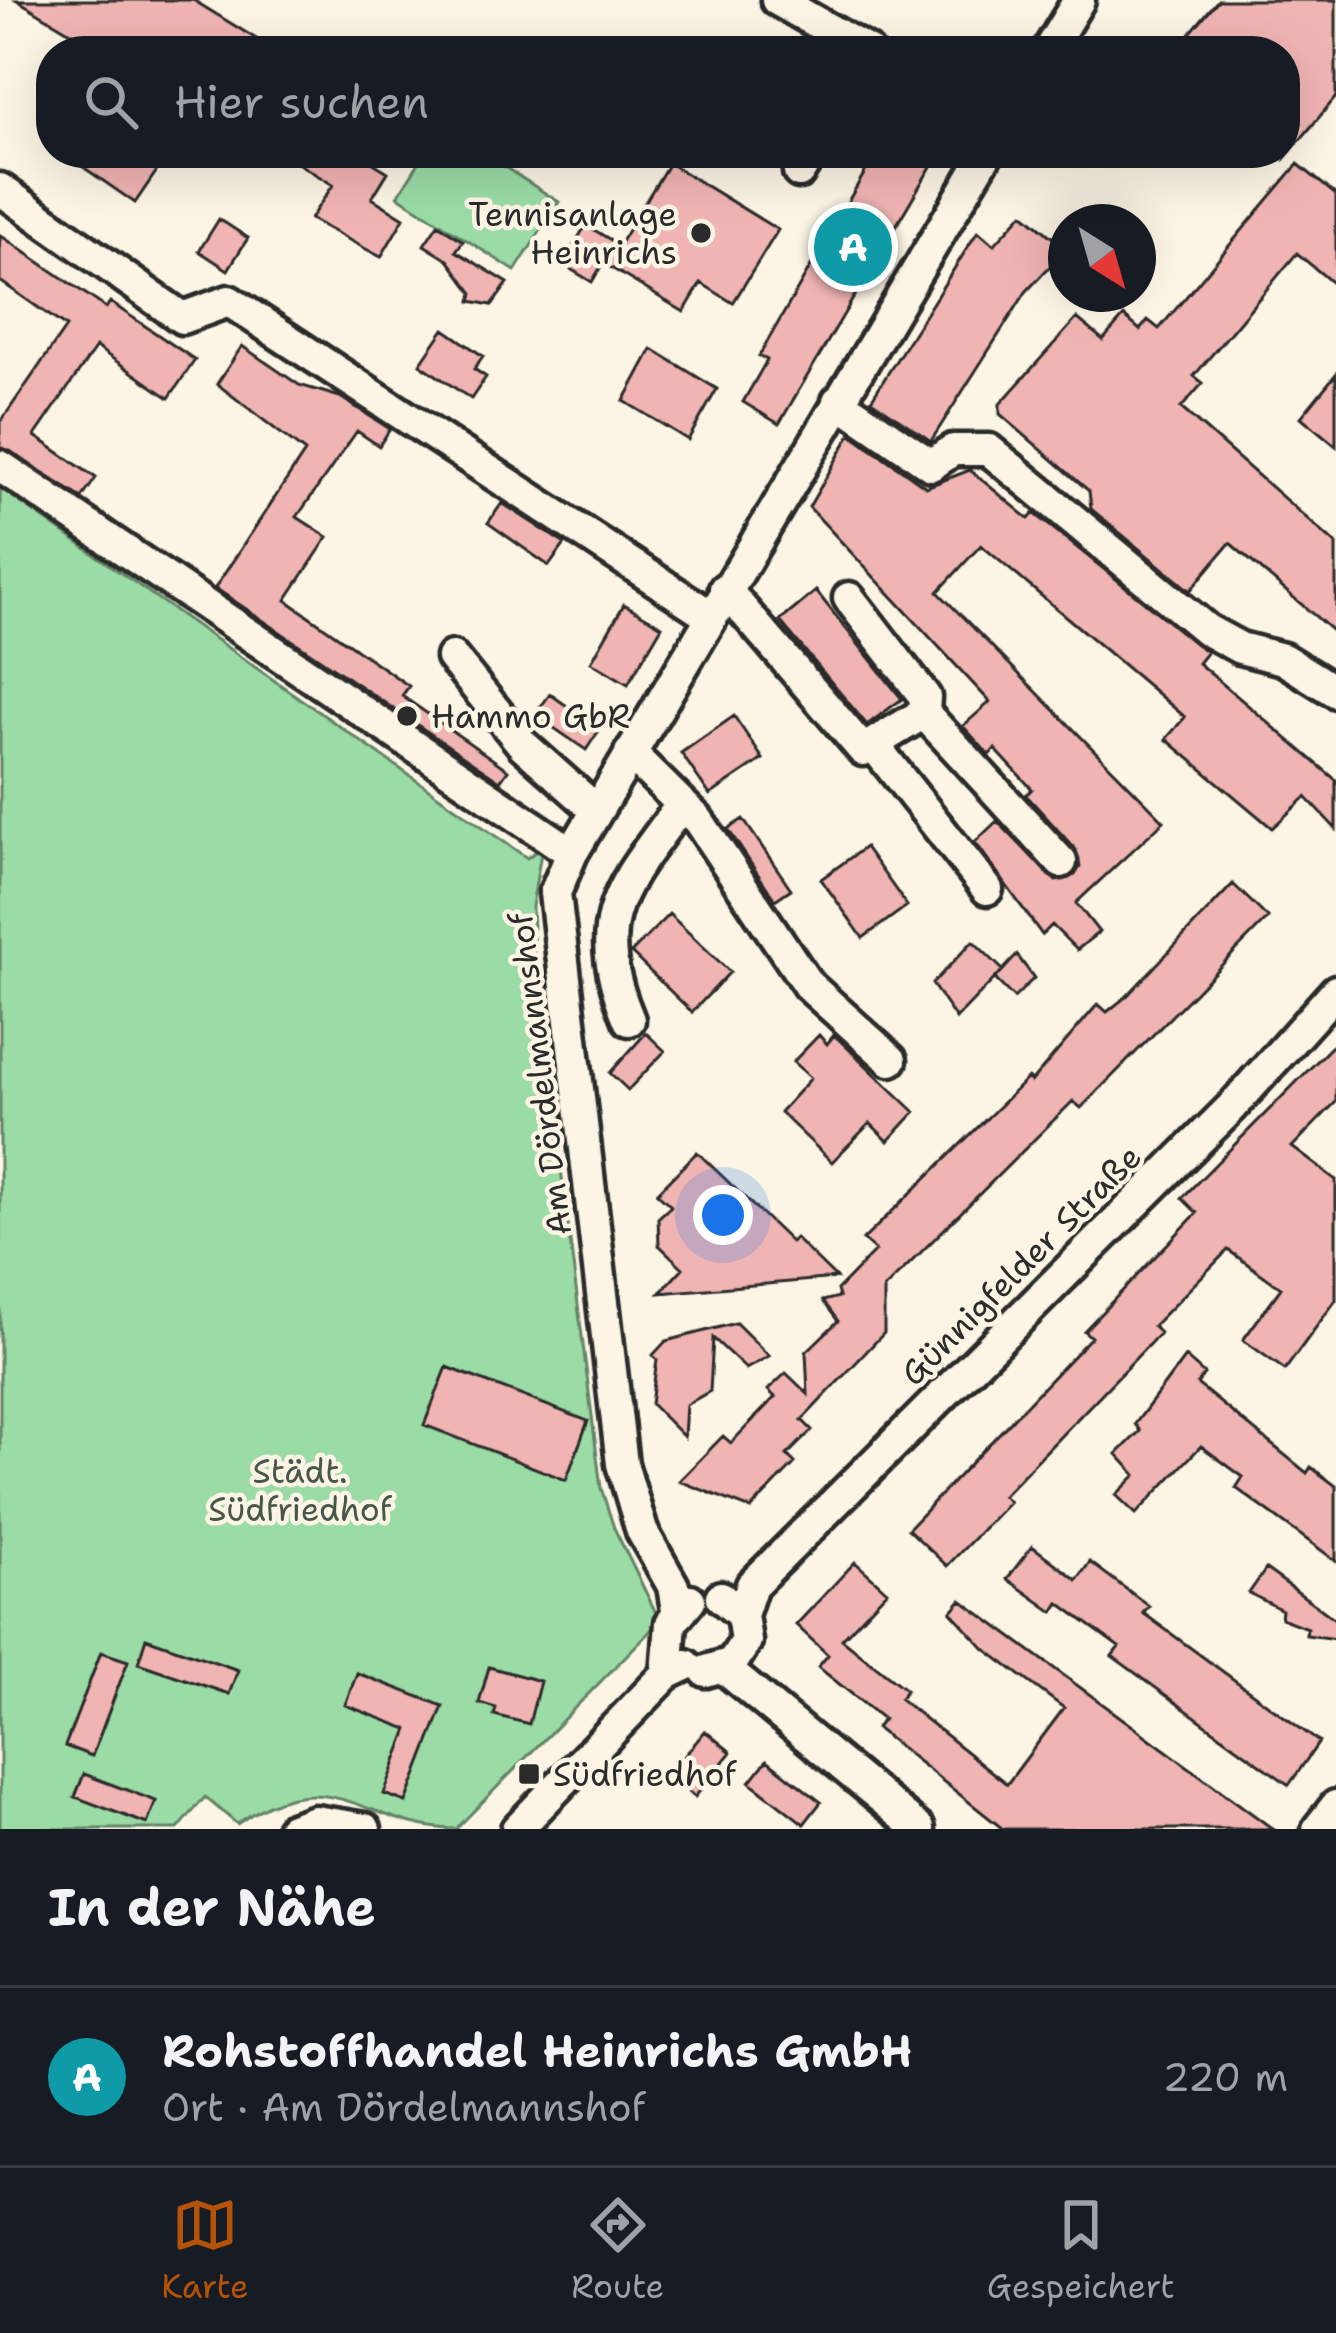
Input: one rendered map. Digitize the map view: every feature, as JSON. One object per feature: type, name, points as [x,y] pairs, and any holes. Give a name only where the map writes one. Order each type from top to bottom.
[{"type":"street","points":[[777,0],[840,36]]},
{"type":"street","points":[[1057,36],[1078,0]]},
{"type":"street","name":"Am Dördelmannshof","points":[[710,1598],[642,1531],[622,1464],[555,893],[572,853],[717,602],[978,168]]},
{"type":"street","points":[[0,189],[182,318],[229,301],[717,602],[863,750],[924,713]]},
{"type":"street","points":[[838,401],[931,465],[953,450],[989,450],[1207,630],[1240,648],[1283,659],[1336,692]]},
{"type":"street","points":[[0,466],[572,853]]},
{"type":"street","points":[[849,598],[925,697],[924,713],[1061,862]]},
{"type":"street","points":[[452,657],[523,745],[596,810]]},
{"type":"street","points":[[873,744],[987,889]]},
{"type":"street","points":[[629,753],[682,805],[808,985],[891,1060]]},
{"type":"street","points":[[628,1020],[611,978],[606,937],[614,908],[635,870],[682,805]]},
{"type":"street","name":"Günnigfelder Straße","points":[[710,1598],[1232,1107],[1336,991]]},
{"type":"street","points":[[675,1662],[670,1636],[710,1598],[746,1641],[738,1669]]},
{"type":"street","points":[[675,1662],[698,1671],[738,1669],[919,1829]]},
{"type":"street","points":[[517,1829],[675,1662]]},
{"type":"street","points":[[1318,1829],[1336,1806]]},
{"type":"street","points":[[292,1829],[315,1821],[365,1829]]},
{"type":"green space","points":[[416,168],[506,168],[559,202],[515,271],[398,196]]},
{"type":"green space","name":"Städt. Südfriedhof","points":[[0,488],[527,858],[542,847],[532,906],[534,954],[601,1488],[614,1528],[660,1621],[456,1829],[397,1819],[348,1801],[298,1796],[269,1805],[237,1824],[205,1797],[178,1829],[0,1829]]},
{"type":"building","points":[[17,0],[193,0],[252,36],[77,36]]},
{"type":"building","points":[[1218,0],[1336,0],[1336,97],[1300,140],[1300,36],[1188,36]]},
{"type":"building","points":[[1300,166],[1336,195],[1336,286],[1297,253],[1194,376],[1203,383],[1181,408],[1336,544],[1336,634],[1230,543],[1190,591],[1091,509],[1089,491],[1000,414],[1000,404],[1077,318],[1103,340],[1124,316],[1140,330],[1148,320],[1159,329],[1295,168]]},
{"type":"building","points":[[85,168],[159,168],[135,203]]},
{"type":"building","points":[[305,168],[381,168],[388,172],[372,198],[404,218],[381,257],[310,219],[333,185]]},
{"type":"building","name":"Tennisanlage Heinrichs","points":[[666,168],[677,168],[778,230],[733,303],[701,283],[684,312],[603,263],[592,282],[562,264],[586,225],[619,245]]},
{"type":"building","points":[[867,168],[930,168],[779,424],[743,402],[767,360],[759,356]]},
{"type":"building","points":[[1023,213],[1048,234],[1048,268],[1026,292],[931,441],[871,400],[978,231],[994,245]]},
{"type":"building","points":[[219,219],[248,238],[228,270],[199,251]]},
{"type":"building","points":[[438,224],[463,241],[456,251],[508,283],[492,305],[471,301],[473,293],[448,260],[424,245]]},
{"type":"building","points":[[0,235],[106,308],[110,302],[195,360],[169,398],[96,347],[35,436],[96,478],[82,498],[0,447],[0,423],[66,327],[0,281]]},
{"type":"building","points":[[444,329],[483,356],[474,369],[486,377],[471,399],[420,364]]},
{"type":"building","points":[[242,346],[299,385],[340,397],[390,429],[379,446],[357,431],[297,517],[328,537],[286,600],[409,686],[402,696],[508,770],[500,781],[215,588],[305,452],[217,384]]},
{"type":"building","points":[[652,349],[717,389],[688,440],[624,401]]},
{"type":"building","points":[[1336,374],[1336,446],[1301,417]]},
{"type":"building","points":[[851,434],[926,487],[970,470],[1029,519],[1034,513],[1207,652],[1198,663],[1336,780],[1336,829],[1306,797],[1272,828],[1166,739],[1185,717],[981,545],[938,592],[1164,821],[1076,903],[1099,932],[1077,950],[1052,925],[1042,935],[975,842],[997,821],[1056,881],[1075,875],[1080,867],[1076,850],[1026,795],[1032,789],[995,749],[989,755],[963,726],[990,702],[809,507]]},
{"type":"building","points":[[502,503],[565,544],[549,566],[488,523]]},
{"type":"building","points":[[816,591],[902,699],[867,725],[780,621]]},
{"type":"building","points":[[624,604],[662,626],[628,684],[591,662]]},
{"type":"building","points":[[550,694],[600,729],[586,750],[535,715]]},
{"type":"building","points":[[734,716],[763,759],[710,795],[681,753]]},
{"type":"building","points":[[743,819],[791,889],[775,900],[728,829]]},
{"type":"building","points":[[865,847],[907,906],[863,938],[821,879]]},
{"type":"building","points":[[1233,884],[1268,918],[1081,1108],[1073,1101],[884,1289],[884,1333],[802,1420],[812,1430],[787,1455],[795,1463],[751,1509],[679,1481],[723,1436],[731,1443],[775,1397],[768,1390],[786,1373],[808,1394],[806,1352],[838,1321],[823,1301],[839,1297],[837,1290],[875,1251],[863,1240],[1028,1078],[1031,1082],[1098,1004],[1107,1012],[1127,996]]},
{"type":"building","points":[[669,914],[730,972],[692,1012],[631,953]]},
{"type":"building","points":[[973,941],[1003,970],[956,1019],[932,984]]},
{"type":"building","points":[[1017,955],[1034,978],[1014,998],[995,979]]},
{"type":"building","points":[[646,1033],[665,1051],[628,1090],[610,1073]]},
{"type":"building","points":[[819,1035],[827,1044],[834,1035],[915,1112],[888,1141],[870,1123],[832,1162],[780,1112],[811,1078],[793,1062]]},
{"type":"building","points":[[1336,1042],[1336,1102],[1292,1147],[1336,1180],[1336,1300],[1285,1370],[1243,1340],[1281,1288],[1228,1250],[1153,1326],[1160,1333],[1003,1496],[1009,1502],[947,1566],[908,1529],[1091,1337],[1084,1331],[1197,1213],[1182,1198]]},
{"type":"building","points":[[697,1152],[836,1278],[660,1293],[683,1268],[659,1245],[658,1218],[671,1206],[657,1193]]},
{"type":"building","points":[[736,1323],[769,1356],[746,1369],[713,1338],[710,1391],[686,1405],[684,1437],[651,1404],[657,1360],[653,1355],[666,1341]]},
{"type":"building","points":[[1185,1357],[1204,1374],[1197,1384],[1307,1473],[1311,1467],[1336,1486],[1336,1561],[1236,1488],[1243,1477],[1201,1446],[1136,1514],[1116,1495],[1136,1475],[1117,1454],[1140,1431],[1135,1424]]},
{"type":"building","points":[[447,1367],[588,1421],[566,1480],[424,1425]]},
{"type":"building","points":[[1032,1546],[1077,1580],[1090,1562],[1149,1606],[1143,1613],[1319,1742],[1289,1785],[1112,1656],[1119,1647],[1059,1603],[1053,1612],[1007,1579]]},
{"type":"building","points":[[855,1562],[887,1591],[842,1639],[906,1690],[900,1699],[1007,1784],[1064,1708],[985,1649],[951,1612],[961,1600],[1273,1829],[1003,1829],[876,1728],[883,1719],[818,1667],[828,1655],[796,1625]]},
{"type":"building","points":[[1266,1569],[1336,1620],[1336,1639],[1306,1635],[1307,1628],[1281,1618],[1282,1610],[1249,1593]]},
{"type":"building","points":[[146,1638],[238,1670],[229,1694],[138,1663]]},
{"type":"building","points":[[101,1652],[128,1661],[92,1756],[65,1746]]},
{"type":"building","points":[[489,1667],[540,1681],[529,1724],[494,1715],[496,1708],[479,1703]]},
{"type":"building","points":[[357,1673],[443,1706],[406,1802],[384,1794],[408,1729],[345,1705]]},
{"type":"building","points":[[705,1731],[731,1752],[695,1797],[668,1776]]},
{"type":"building","points":[[767,1760],[821,1802],[804,1824],[750,1782]]},
{"type":"building","points":[[84,1774],[156,1801],[147,1824],[75,1797]]},
{"type":"place","name":"Tennisanlage Heinrichs","points":[[701,233]]},
{"type":"place","name":"Rohstoffhandel Heinrichs GmbH","points":[[853,247]]},
{"type":"place","name":"Hammo GbR","points":[[407,716]]},
{"type":"place","name":"Südfriedhof","points":[[529,1774]]}]
